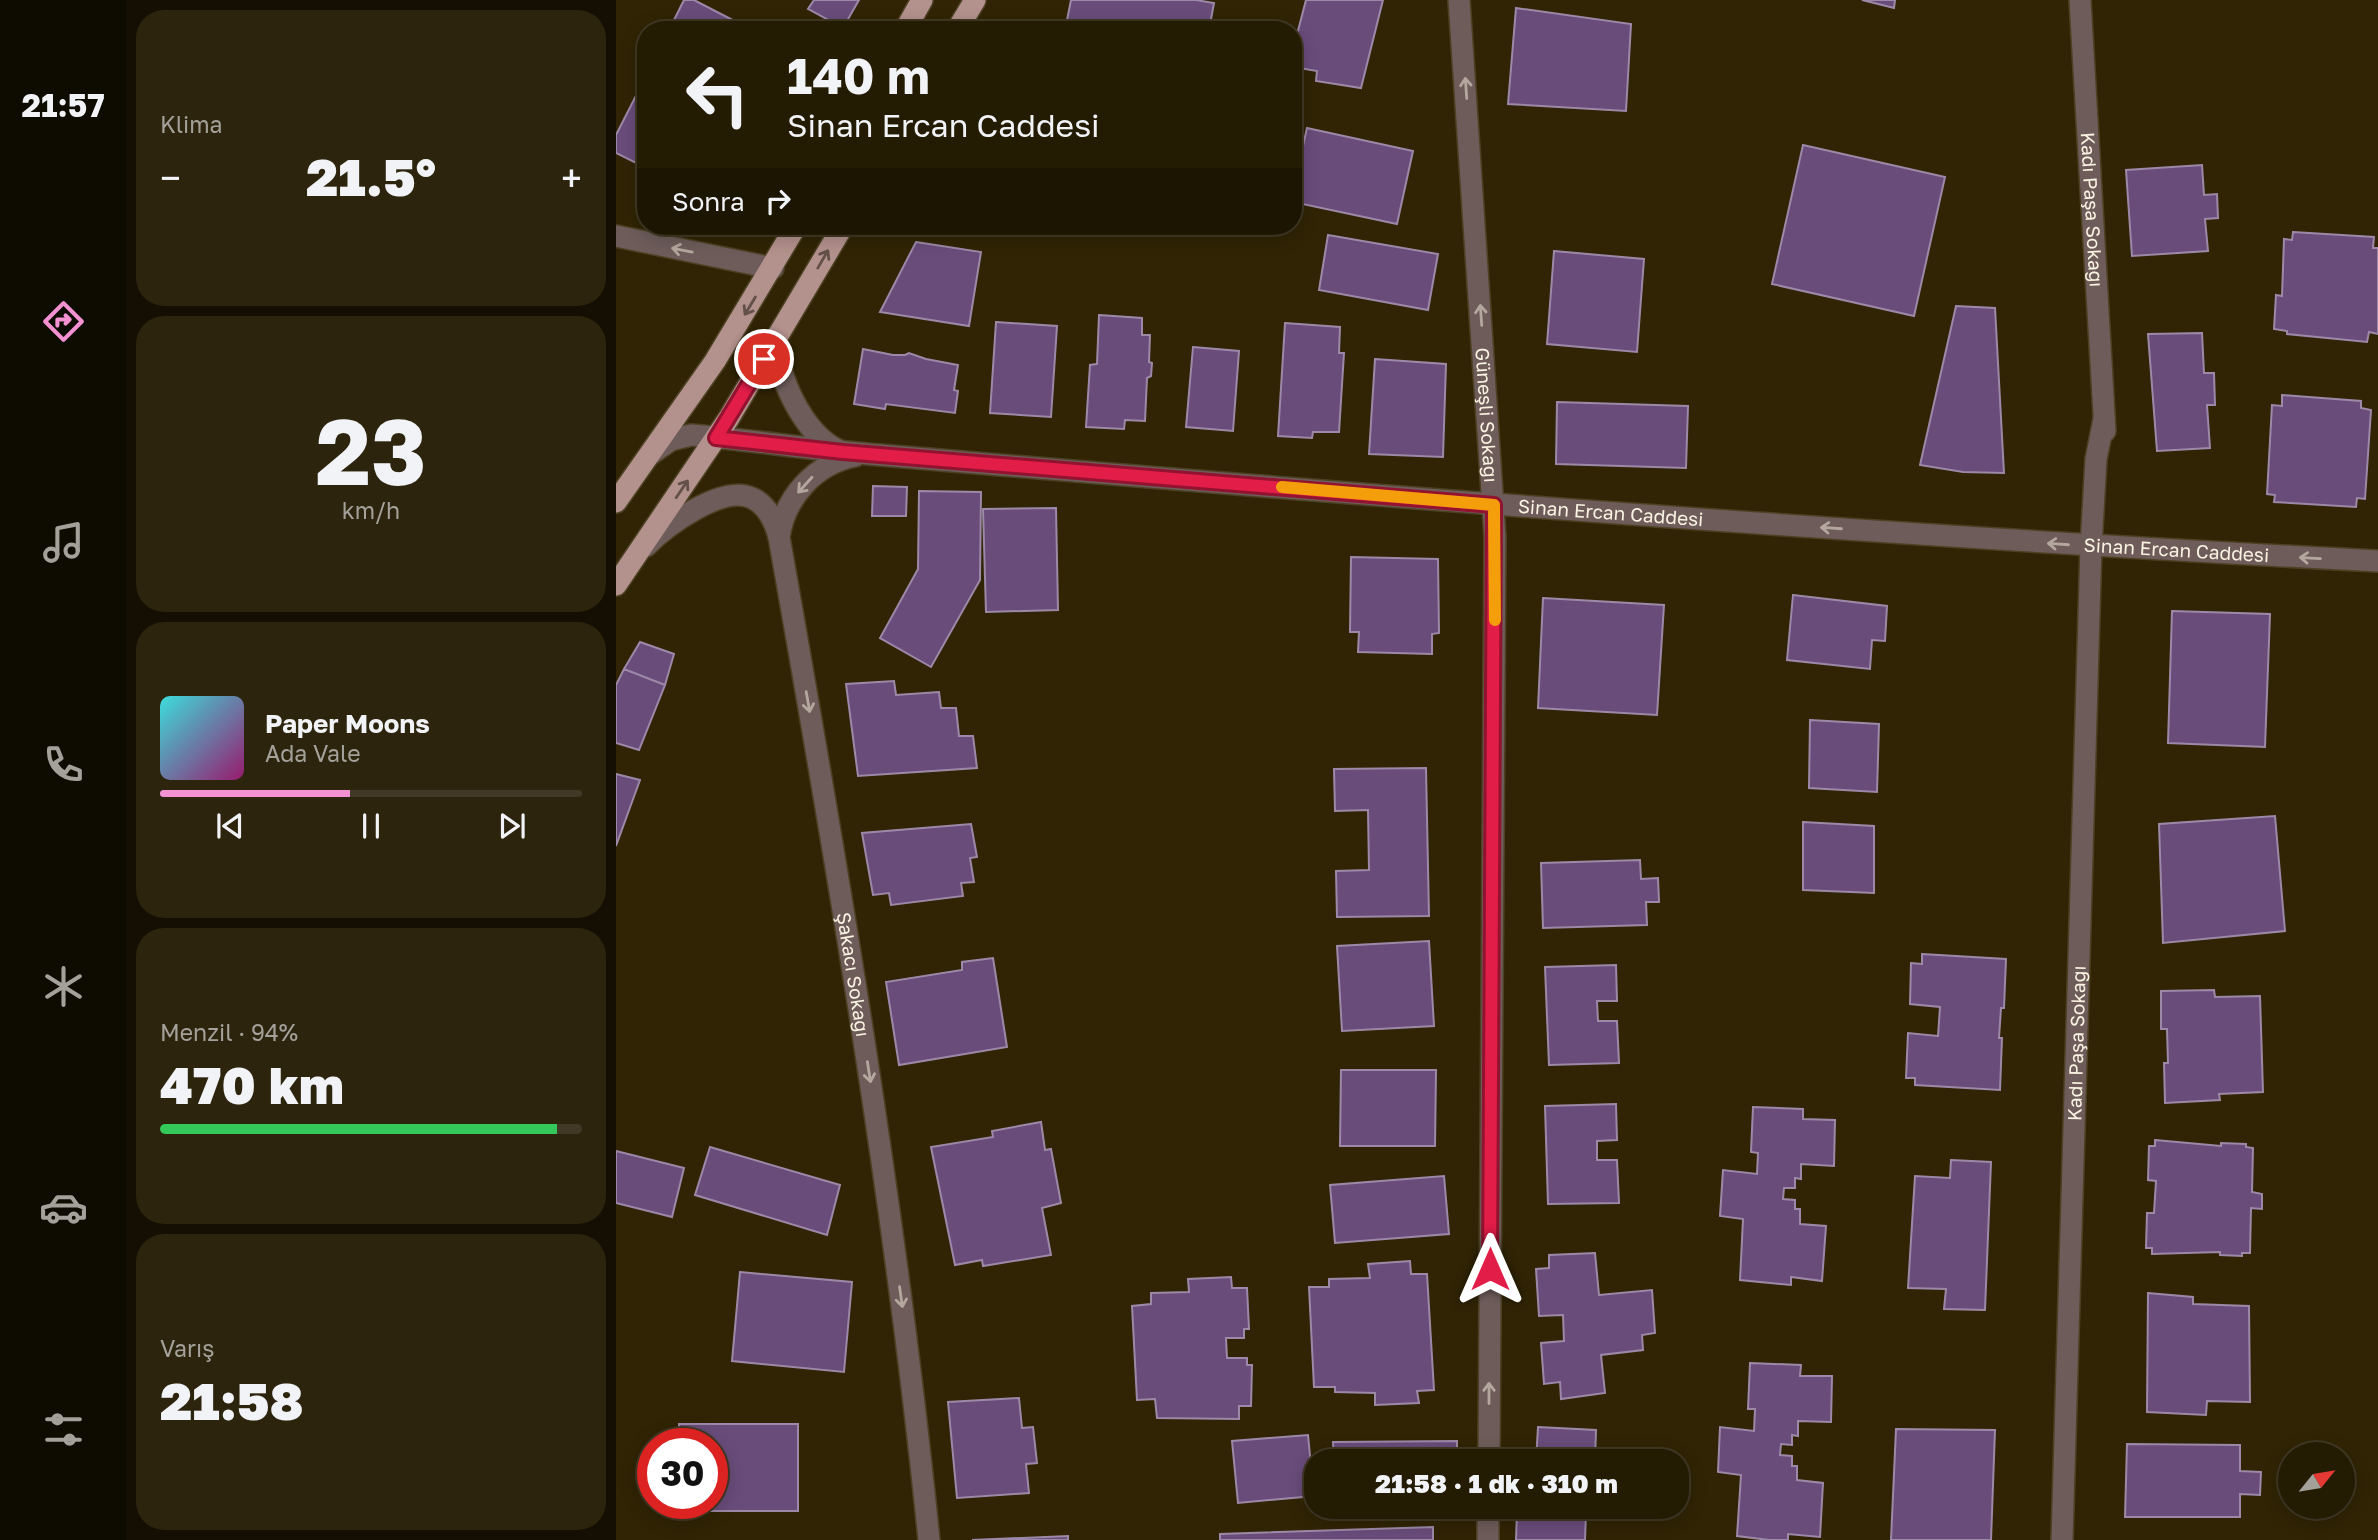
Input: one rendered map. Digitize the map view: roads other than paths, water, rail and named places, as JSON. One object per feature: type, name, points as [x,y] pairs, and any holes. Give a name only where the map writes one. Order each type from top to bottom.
[{"type":"main road","points":[[910,21],[922,0]]},
{"type":"main road","points":[[962,21],[975,0]]},
{"type":"main road","points":[[616,502],[708,371],[791,235]]},
{"type":"main road","points":[[616,585],[716,438],[838,235]]},
{"type":"street","name":"Güneşli Sokağı","points":[[1460,0],[1494,505],[1489,1449]]},
{"type":"street","name":"Kadı Paşa Sokağı","points":[[2062,1540],[2091,546],[2096,459],[2104,419],[2080,0]]},
{"type":"street","points":[[616,236],[773,268]]},
{"type":"street","points":[[777,337],[781,370],[792,398],[823,440],[853,453]]},
{"type":"street","name":"Sinan Ercan Caddesi","points":[[641,466],[659,447],[679,437],[691,435],[853,453],[1494,505],[2091,546],[2378,561]]},
{"type":"street","points":[[779,537],[786,512],[807,481],[829,465],[853,453]]},
{"type":"street","points":[[637,555],[681,518],[733,495],[747,496],[758,502],[770,516],[779,537]]},
{"type":"street","name":"Şakacı Sokağı","points":[[779,537],[817,749],[889,1203],[929,1540]]},
{"type":"street","points":[[1488,1540],[1489,1519]]}]
